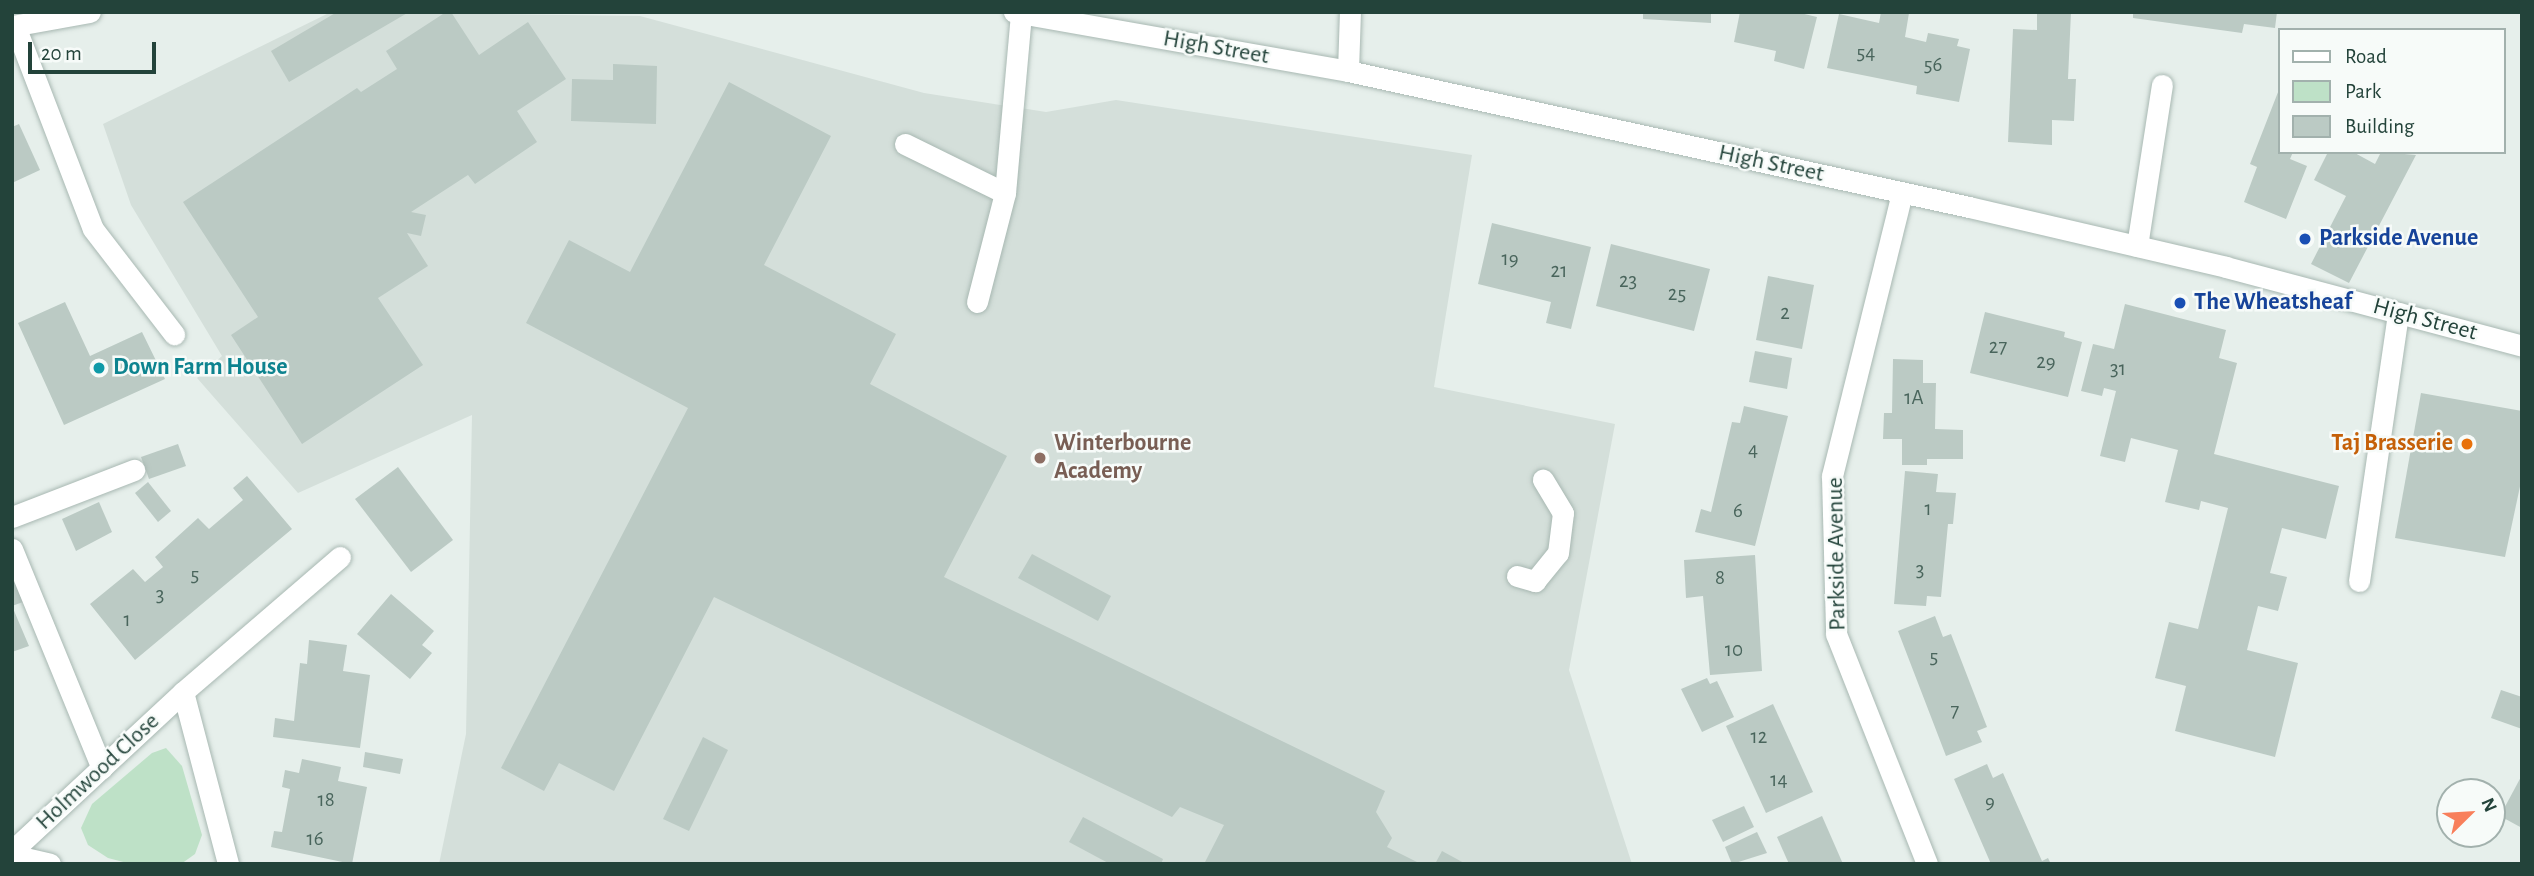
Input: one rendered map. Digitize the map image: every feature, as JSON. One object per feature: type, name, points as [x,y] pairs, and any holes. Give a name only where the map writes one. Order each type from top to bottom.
[{"type":"main road","points":[[90,12],[14,26],[93,229],[174,334]]},
{"type":"main road","points":[[1348,71],[1350,12]]},
{"type":"main road","points":[[977,302],[1005,194],[1017,13]]},
{"type":"main road","name":"High Street","points":[[1017,13],[1348,71],[1902,193],[2137,246],[2522,346]]},
{"type":"main road","points":[[2137,246],[2162,85]]},
{"type":"main road","points":[[905,144],[1005,194]]},
{"type":"main road","name":"Parkside Avenue","points":[[1902,193],[1832,476],[1836,634],[1927,864]]},
{"type":"main road","points":[[2359,582],[2398,313]]},
{"type":"main road","points":[[12,517],[134,470]]},
{"type":"main road","points":[[1517,576],[1535,580],[1558,553],[1563,513],[1543,480]]},
{"type":"main road","points":[[12,549],[102,768]]},
{"type":"main road","name":"Holmwood Close","points":[[12,853],[183,692],[340,557]]},
{"type":"main road","name":"Holmwood Close","points":[[183,692],[228,864]]},
{"type":"main road","name":"Holmwood Close","points":[[12,853],[50,864]]},
{"type":"shaded area","name":"Winterbourne Academy","points":[[331,12],[640,16],[924,93],[1046,112],[1116,100],[1472,155],[1434,387],[1615,424],[1569,670],[1632,864],[439,864],[466,734],[472,415],[298,493],[197,378],[222,356],[131,205],[103,124]]},
{"type":"green space","points":[[166,748],[182,766],[202,835],[195,854],[181,864],[131,864],[108,858],[88,845],[81,828],[92,804],[152,753]]},
{"type":"building","points":[[337,12],[409,12],[289,82],[271,51]]},
{"type":"building","points":[[446,12],[451,12],[479,55],[528,22],[566,79],[517,111],[537,142],[475,184],[468,175],[411,212],[426,215],[421,236],[407,233],[428,266],[378,298],[423,365],[302,444],[231,335],[258,317],[183,202],[357,88],[361,92],[397,69],[386,51]]},
{"type":"building","points":[[1643,12],[1711,12],[1711,23],[1643,19]]},
{"type":"building","points":[[1740,12],[1796,12],[1817,17],[1804,69],[1774,61],[1776,51],[1734,42]]},
{"type":"building","points":[[1881,12],[1909,13],[1905,37],[1926,42],[1928,33],[1959,39],[1957,46],[1970,49],[1959,102],[1916,94],[1917,86],[1827,68],[1839,14],[1879,23]]},
{"type":"building","points":[[2037,12],[2071,12],[2068,79],[2076,79],[2074,121],[2052,120],[2052,145],[2008,142],[2013,29],[2037,30]]},
{"type":"building","points":[[2133,12],[2277,12],[2275,28],[2244,24],[2242,33],[2133,18]]},
{"type":"building","points":[[613,64],[657,66],[656,124],[571,121],[572,79],[613,80]]},
{"type":"building","points":[[729,82],[831,136],[764,265],[896,334],[870,384],[1007,456],[944,577],[1385,791],[1376,812],[1392,838],[1387,847],[1421,864],[1204,864],[1224,825],[1180,807],[1172,817],[714,597],[614,791],[559,763],[544,791],[501,768],[688,408],[526,323],[569,240],[630,272]]},
{"type":"building","points":[[2278,92],[2278,154],[2292,154],[2290,159],[2307,166],[2286,219],[2244,202],[2257,167],[2250,164]]},
{"type":"building","points":[[19,124],[40,170],[12,183],[12,127]]},
{"type":"building","points":[[2327,154],[2357,154],[2375,164],[2380,154],[2416,155],[2349,283],[2311,264],[2346,196],[2314,180]]},
{"type":"building","points":[[1492,223],[1591,247],[1571,329],[1546,323],[1551,302],[1478,284]]},
{"type":"building","points":[[1611,244],[1710,269],[1694,331],[1596,306]]},
{"type":"building","points":[[1768,276],[1814,285],[1802,349],[1756,340]]},
{"type":"building","name":"Down Farm House","points":[[65,302],[90,356],[142,332],[165,379],[64,425],[18,323]]},
{"type":"building","points":[[2125,304],[2226,330],[2219,358],[2237,363],[2214,454],[2339,486],[2326,539],[2282,528],[2270,573],[2287,577],[2278,611],[2258,606],[2247,650],[2298,663],[2275,757],[2175,731],[2186,686],[2155,678],[2169,622],[2198,629],[2228,508],[2201,501],[2199,510],[2165,502],[2178,450],[2131,438],[2125,462],[2100,456],[2116,391],[2104,388],[2102,396],[2081,391],[2093,344],[2114,349]]},
{"type":"building","points":[[1985,312],[2065,332],[2064,337],[2082,342],[2068,397],[1970,373]]},
{"type":"building","points":[[1755,351],[1792,358],[1787,389],[1749,382]]},
{"type":"building","points":[[1893,359],[1923,360],[1923,383],[1936,383],[1935,429],[1963,430],[1963,459],[1927,459],[1927,465],[1902,465],[1902,439],[1883,439],[1884,413],[1892,413]]},
{"type":"building","name":"Taj Brasserie","points":[[2421,393],[2522,411],[2522,477],[2505,557],[2395,538]]},
{"type":"building","points":[[1744,406],[1788,416],[1755,546],[1695,532],[1701,509],[1711,512],[1732,422],[1740,423]]},
{"type":"building","points":[[178,444],[186,466],[149,479],[141,457]]},
{"type":"building","points":[[398,467],[453,540],[411,572],[355,499]]},
{"type":"building","points":[[1905,471],[1938,474],[1936,492],[1956,493],[1953,524],[1948,524],[1941,597],[1927,596],[1926,606],[1894,604]]},
{"type":"building","points":[[247,476],[292,529],[135,660],[90,604],[133,569],[145,582],[163,567],[155,557],[198,518],[209,529],[243,500],[233,488]]},
{"type":"building","points":[[148,482],[171,511],[158,522],[135,493]]},
{"type":"building","points":[[99,502],[112,532],[76,551],[62,519]]},
{"type":"building","points":[[1032,554],[1111,596],[1098,621],[1018,578]]},
{"type":"building","points":[[1755,555],[1762,671],[1710,675],[1703,596],[1686,598],[1684,560]]},
{"type":"building","points":[[12,577],[23,602],[12,606]]},
{"type":"building","points":[[391,594],[434,631],[422,645],[432,653],[410,679],[357,634]]},
{"type":"building","points":[[12,606],[29,646],[12,652]]},
{"type":"building","points":[[1935,616],[1943,637],[1951,634],[1987,727],[1977,731],[1982,742],[1946,756],[1898,631]]},
{"type":"building","points":[[309,640],[347,645],[343,671],[370,675],[360,748],[273,737],[275,718],[294,721],[300,663],[307,664]]},
{"type":"building","points":[[1707,678],[1710,684],[1717,681],[1734,717],[1702,732],[1681,689]]},
{"type":"building","points":[[2501,690],[2522,697],[2522,729],[2491,718]]},
{"type":"building","points":[[1773,704],[1813,792],[1766,813],[1726,726]]},
{"type":"building","points":[[703,737],[728,750],[689,831],[663,819]]},
{"type":"building","points":[[365,752],[403,759],[400,774],[363,767]]},
{"type":"building","points":[[302,759],[341,767],[338,781],[367,787],[352,864],[271,847],[274,831],[282,832],[290,789],[282,787],[285,770],[299,773]]},
{"type":"building","points":[[1987,764],[1993,778],[2003,773],[2042,861],[2048,858],[2051,864],[1991,864],[1954,779]]},
{"type":"building","points":[[2522,775],[2522,828],[2506,819],[2506,805]]},
{"type":"building","points":[[1744,806],[1754,827],[1723,842],[1712,820]]},
{"type":"building","points":[[1822,816],[1843,864],[1789,864],[1777,837]]},
{"type":"building","points":[[1083,817],[1163,859],[1161,864],[1110,864],[1069,842]]},
{"type":"building","points":[[1757,832],[1767,853],[1732,864],[1725,847]]},
{"type":"building","points":[[1442,851],[1466,864],[1435,864]]},
{"type":"place","name":"Parkside Avenue","points":[[2305,239]]},
{"type":"place","name":"The Wheatsheaf","points":[[2180,303]]},
{"type":"place","name":"Down Farm House","points":[[99,368]]},
{"type":"place","name":"Taj Brasserie","points":[[2467,444]]},
{"type":"place","name":"Winterbourne Academy","points":[[1040,458]]}]
